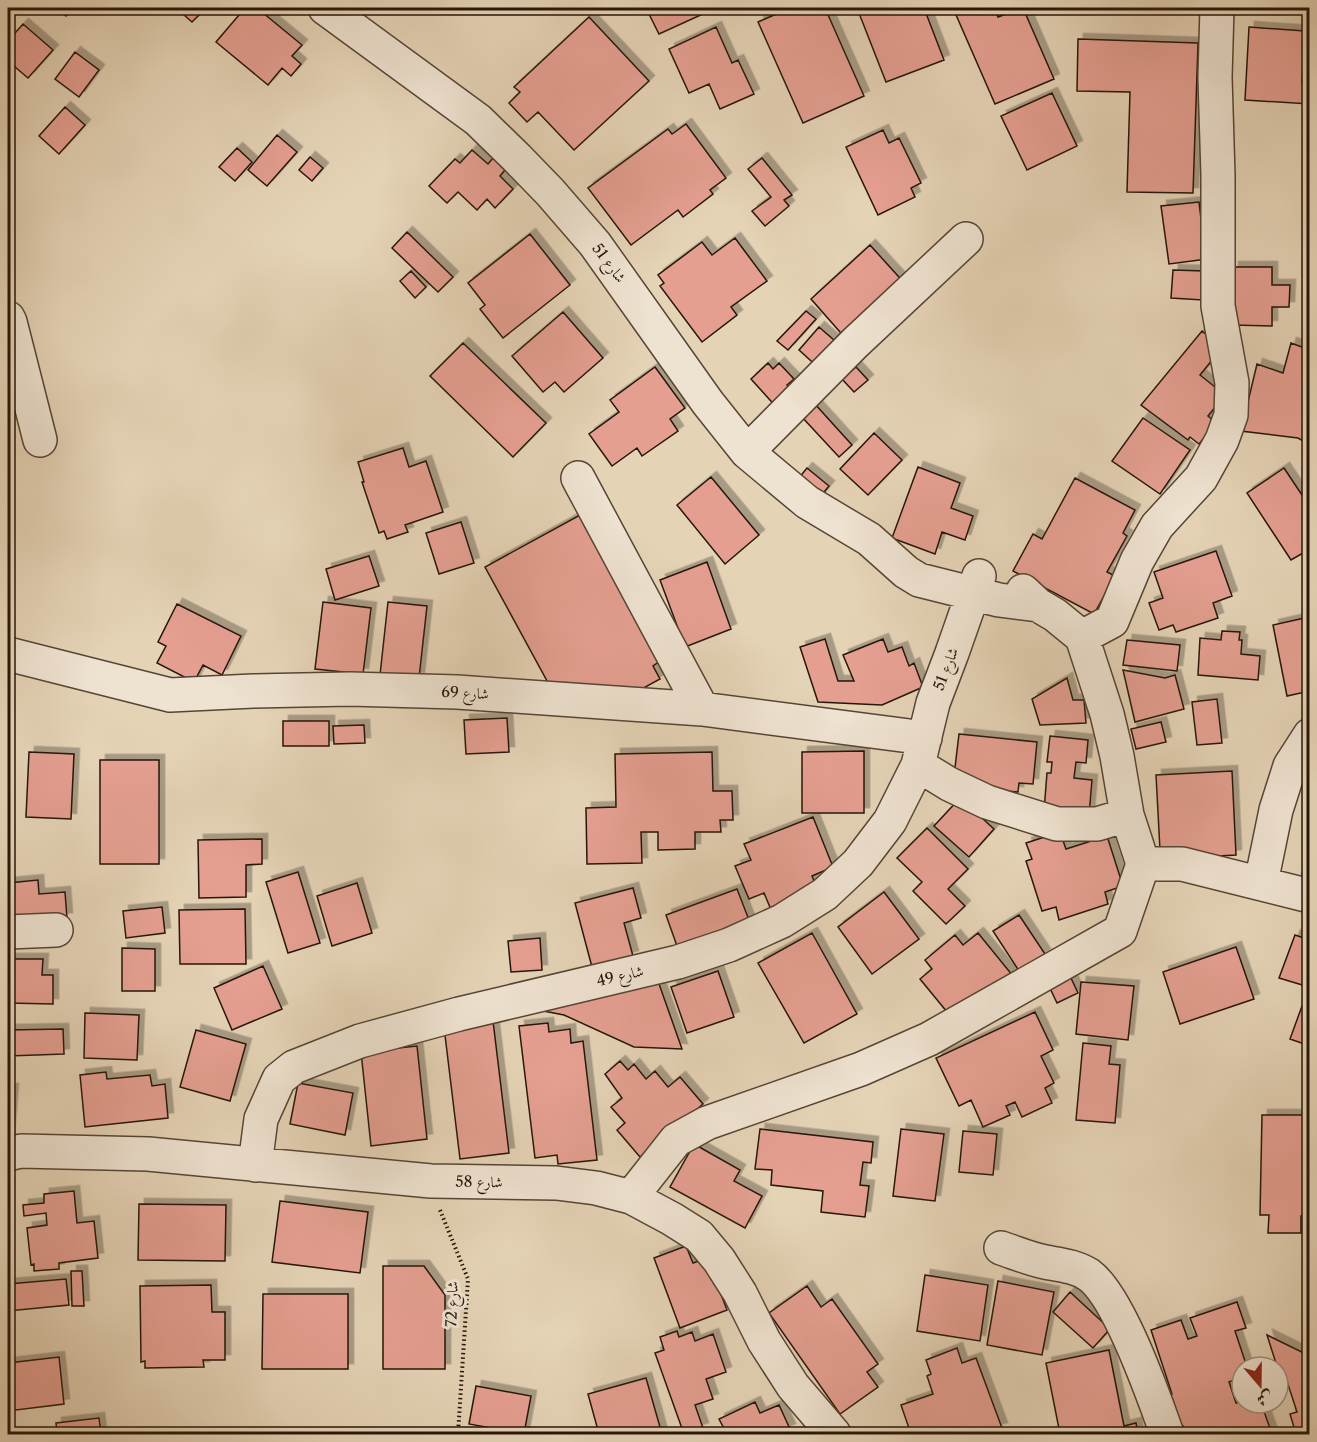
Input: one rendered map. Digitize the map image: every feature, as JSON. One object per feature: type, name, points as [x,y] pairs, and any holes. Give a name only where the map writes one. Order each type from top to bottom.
[{"type":"street","name":"شارع 51","points":[[325,8],[478,120],[550,192],[595,244],[708,403],[747,452],[807,502],[869,539],[965,583],[933,703]]},
{"type":"street","points":[[1082,638],[1112,621],[1137,561],[1157,526],[1201,478],[1222,440],[1231,415],[1232,383],[1218,306],[1217,280],[1218,176],[1215,87],[1217,8]]},
{"type":"street","points":[[747,452],[855,343],[966,239]]},
{"type":"street","points":[[8,318],[40,440]]},
{"type":"street","points":[[578,478],[702,709]]},
{"type":"street","points":[[631,1197],[676,1140],[696,1129],[737,1112],[861,1069],[929,1039],[1120,931],[1143,864],[1127,814],[1107,714],[1082,638],[1023,591],[1005,582],[965,583]]},
{"type":"street","name":"شارع 69","points":[[8,654],[170,695],[374,689],[581,699],[702,709],[922,751]]},
{"type":"street","name":"شارع 49","points":[[255,1165],[261,1119],[279,1079],[302,1063],[360,1041],[459,1014],[678,962],[729,945],[782,921],[825,894],[858,863],[890,821],[922,751],[933,703]]},
{"type":"street","points":[[1261,884],[1276,810],[1290,766],[1310,735]]},
{"type":"street","points":[[922,751],[949,784],[987,802],[1057,824],[1097,824],[1127,814]]},
{"type":"street","points":[[1143,864],[1182,864],[1310,897]]},
{"type":"street","points":[[8,932],[56,930]]},
{"type":"street","name":"شارع 58","points":[[12,1159],[148,1154],[430,1181],[556,1183],[596,1188],[631,1197],[699,1236],[719,1260],[740,1293],[764,1341],[793,1386],[834,1434]]},
{"type":"street","points":[[1001,1248],[1044,1262],[1070,1266],[1089,1276],[1108,1296],[1151,1390],[1167,1434]]},
{"type":"path","name":"شارع 72","points":[[430,1181],[446,1229],[468,1279],[458,1434]]},
{"type":"building","points":[[56,8],[73,8],[66,16]]},
{"type":"building","points":[[176,8],[206,8],[192,22]]},
{"type":"building","points":[[245,8],[257,8],[302,45],[292,56],[301,64],[291,76],[282,68],[268,85],[216,42]]},
{"type":"building","points":[[646,8],[716,8],[659,34]]},
{"type":"building","points":[[790,8],[825,8],[864,96],[803,123],[758,22]]},
{"type":"building","points":[[857,8],[924,8],[944,60],[886,82]]},
{"type":"building","points":[[953,8],[994,8],[998,17],[1023,8],[1054,79],[995,104]]},
{"type":"building","points":[[589,17],[649,81],[574,150],[538,112],[527,122],[509,103],[520,92],[514,87]]},
{"type":"building","points":[[23,24],[53,50],[28,78],[8,61],[8,41]]},
{"type":"building","points":[[716,27],[732,63],[738,60],[754,94],[720,109],[709,84],[689,93],[669,49]]},
{"type":"building","points":[[1249,27],[1305,31],[1302,83],[1310,83],[1310,104],[1245,100]]},
{"type":"building","points":[[1078,39],[1198,43],[1193,193],[1127,192],[1130,92],[1077,91]]},
{"type":"building","points":[[75,52],[99,70],[79,97],[55,79]]},
{"type":"building","points":[[1052,93],[1077,146],[1027,170],[1001,116]]},
{"type":"building","points":[[65,107],[85,125],[59,154],[39,136]]},
{"type":"building","points":[[686,124],[726,178],[710,190],[713,194],[683,217],[678,210],[631,245],[588,188],[668,129],[672,134]]},
{"type":"building","points":[[883,130],[889,143],[899,138],[921,183],[911,188],[915,197],[878,215],[846,147]]},
{"type":"building","points":[[277,135],[297,152],[267,186],[248,170]]},
{"type":"building","points":[[237,148],[252,162],[235,181],[219,167]]},
{"type":"building","points":[[472,150],[488,164],[493,158],[505,170],[500,176],[513,189],[495,208],[487,199],[477,210],[458,192],[447,203],[429,186],[455,159],[460,163]]},
{"type":"building","points":[[310,157],[323,168],[312,181],[299,170]]},
{"type":"building","points":[[762,158],[792,195],[784,200],[789,206],[765,226],[752,211],[771,197],[748,169]]},
{"type":"building","points":[[1199,202],[1201,219],[1210,218],[1207,259],[1169,264],[1161,206]]},
{"type":"building","points":[[407,232],[453,277],[438,292],[392,248]]},
{"type":"building","points":[[530,234],[570,285],[503,338],[480,309],[485,305],[468,283]]},
{"type":"building","points":[[735,238],[767,281],[731,307],[737,315],[702,342],[660,286],[664,283],[658,275],[702,242],[712,255]]},
{"type":"building","points":[[870,245],[907,286],[847,340],[811,299]]},
{"type":"building","points":[[1233,267],[1272,267],[1272,285],[1290,285],[1289,307],[1272,307],[1272,326],[1232,325]]},
{"type":"building","points":[[1173,270],[1205,271],[1203,300],[1171,298]]},
{"type":"building","points":[[411,271],[426,287],[415,298],[400,281]]},
{"type":"building","points":[[806,311],[816,319],[788,350],[777,341]]},
{"type":"building","points":[[563,312],[603,358],[564,392],[555,382],[543,392],[512,356]]},
{"type":"building","points":[[819,327],[842,347],[821,370],[799,350]]},
{"type":"building","points":[[1202,331],[1222,348],[1200,375],[1225,395],[1208,416],[1216,423],[1199,444],[1190,437],[1188,440],[1141,405]]},
{"type":"building","points":[[463,343],[546,423],[513,457],[430,376]]},
{"type":"building","points":[[1291,343],[1310,350],[1310,445],[1298,438],[1241,431],[1257,364],[1283,373]]},
{"type":"building","points":[[768,363],[773,369],[779,363],[794,379],[787,385],[795,393],[778,409],[751,379]]},
{"type":"building","points":[[655,367],[685,408],[670,419],[678,431],[642,456],[637,448],[612,466],[589,434],[619,412],[610,400]]},
{"type":"building","points":[[856,367],[868,380],[854,392],[842,379]]},
{"type":"building","points":[[814,403],[852,445],[839,457],[801,416]]},
{"type":"building","points":[[1143,418],[1190,450],[1160,494],[1112,461]]},
{"type":"building","points":[[874,433],[902,460],[868,495],[840,469]]},
{"type":"building","points":[[403,448],[409,467],[426,461],[443,512],[405,525],[408,532],[387,539],[384,531],[379,533],[362,482],[364,482],[358,462]]},
{"type":"building","points":[[918,467],[960,483],[951,508],[973,516],[965,540],[942,532],[935,554],[892,538]]},
{"type":"building","points":[[807,468],[829,486],[816,502],[794,484]]},
{"type":"building","points":[[1284,468],[1310,507],[1310,549],[1291,560],[1247,493]]},
{"type":"building","points":[[711,477],[759,535],[725,564],[677,505]]},
{"type":"building","points":[[1075,478],[1135,510],[1123,533],[1127,536],[1107,572],[1115,576],[1094,614],[1013,571],[1033,534],[1042,539]]},
{"type":"building","points":[[580,515],[660,661],[653,666],[660,679],[620,701],[552,690],[485,567]]},
{"type":"building","points":[[461,522],[474,563],[439,574],[426,533]]},
{"type":"building","points":[[1216,551],[1232,596],[1213,603],[1218,618],[1176,632],[1173,625],[1159,630],[1149,603],[1163,598],[1154,572]]},
{"type":"building","points":[[369,556],[379,586],[335,600],[326,569]]},
{"type":"building","points":[[707,562],[731,629],[685,647],[660,580]]},
{"type":"building","points":[[323,602],[371,608],[363,674],[315,669]]},
{"type":"building","points":[[388,602],[427,606],[419,678],[380,675]]},
{"type":"building","points":[[177,604],[241,636],[222,675],[203,665],[194,682],[157,663],[166,646],[158,642]]},
{"type":"building","points":[[1309,617],[1310,691],[1287,696],[1273,625]]},
{"type":"building","points":[[1222,631],[1240,632],[1241,654],[1260,656],[1258,680],[1198,675],[1200,638],[1221,640]]},
{"type":"building","points":[[825,639],[838,681],[854,681],[843,655],[883,639],[888,652],[902,647],[909,666],[914,663],[923,687],[882,705],[818,702],[800,647]]},
{"type":"building","points":[[1127,640],[1180,645],[1177,671],[1123,665]]},
{"type":"building","points":[[1123,670],[1165,678],[1175,675],[1184,709],[1135,722]]},
{"type":"building","points":[[1067,678],[1073,700],[1084,700],[1086,723],[1040,725],[1032,699]]},
{"type":"building","points":[[1217,699],[1222,743],[1197,745],[1192,702]]},
{"type":"building","points":[[507,718],[509,752],[466,754],[464,720]]},
{"type":"building","points":[[283,721],[329,721],[329,746],[283,746]]},
{"type":"building","points":[[1161,722],[1166,742],[1136,749],[1131,729]]},
{"type":"building","points":[[364,725],[365,743],[334,744],[333,726]]},
{"type":"building","points":[[959,734],[1037,742],[1033,784],[1019,783],[1018,792],[970,788],[954,776]]},
{"type":"building","points":[[1050,736],[1088,740],[1086,763],[1076,762],[1074,778],[1092,780],[1089,815],[1044,811],[1047,773],[1051,773],[1052,762],[1047,762]]},
{"type":"building","points":[[864,751],[864,813],[802,813],[802,752]]},
{"type":"building","points":[[29,752],[74,754],[71,819],[26,817]]},
{"type":"building","points":[[712,752],[713,791],[732,791],[733,820],[720,820],[721,832],[695,832],[695,849],[658,850],[658,832],[641,832],[642,863],[587,864],[586,808],[616,807],[615,754]]},
{"type":"building","points":[[100,760],[159,760],[159,864],[100,864]]},
{"type":"building","points":[[1232,771],[1236,855],[1184,858],[1160,850],[1156,775]]},
{"type":"building","points":[[960,798],[994,829],[969,857],[934,826]]},
{"type":"building","points":[[813,817],[833,867],[812,876],[819,893],[772,912],[764,893],[749,899],[735,866],[751,860],[744,844]]},
{"type":"building","points":[[927,828],[968,869],[948,889],[965,906],[946,924],[913,891],[922,882],[897,858]]},
{"type":"building","points":[[1060,832],[1066,849],[1107,836],[1123,886],[1105,892],[1108,904],[1059,920],[1056,907],[1042,911],[1026,861],[1032,859],[1026,843]]},
{"type":"building","points":[[262,839],[262,864],[246,865],[246,897],[199,898],[198,840]]},
{"type":"building","points":[[1310,848],[1310,876],[1302,874]]},
{"type":"building","points":[[298,872],[320,943],[288,953],[266,882]]},
{"type":"building","points":[[38,880],[39,894],[65,892],[67,918],[8,922],[8,883]]},
{"type":"building","points":[[357,883],[372,933],[332,946],[317,896]]},
{"type":"building","points":[[633,888],[641,918],[624,923],[633,956],[592,967],[575,903]]},
{"type":"building","points":[[737,889],[749,920],[677,946],[666,915]]},
{"type":"building","points":[[884,892],[919,939],[872,974],[838,927]]},
{"type":"building","points":[[162,907],[165,933],[126,938],[123,911]]},
{"type":"building","points":[[245,909],[246,964],[180,964],[179,910]]},
{"type":"building","points":[[1019,915],[1045,954],[1019,971],[993,931]]},
{"type":"building","points":[[812,933],[857,1014],[804,1043],[758,963]]},
{"type":"building","points":[[978,933],[1013,976],[952,1018],[920,979],[932,969],[925,960],[955,935],[963,945]]},
{"type":"building","points":[[1295,935],[1310,940],[1310,1046],[1290,1039],[1309,987],[1279,978]]},
{"type":"building","points":[[540,938],[542,970],[511,972],[508,941]]},
{"type":"building","points":[[1236,947],[1254,999],[1180,1024],[1163,972]]},
{"type":"building","points":[[122,948],[155,949],[155,991],[122,991]]},
{"type":"building","points":[[8,959],[43,959],[42,975],[53,975],[53,1004],[8,1003]]},
{"type":"building","points":[[263,966],[282,1009],[232,1030],[214,988]]},
{"type":"building","points":[[718,971],[734,1017],[687,1033],[671,987]]},
{"type":"building","points":[[1070,976],[1078,993],[1057,1003],[1049,986]]},
{"type":"building","points":[[658,981],[682,1049],[634,1047],[564,1015],[533,1009]]},
{"type":"building","points":[[1081,982],[1134,986],[1128,1040],[1076,1034]]},
{"type":"building","points":[[1035,1012],[1053,1050],[1041,1056],[1054,1083],[1045,1088],[1052,1103],[1022,1117],[1015,1102],[1006,1106],[1010,1115],[983,1127],[971,1100],[959,1106],[936,1058]]},
{"type":"building","points":[[85,1013],[139,1015],[137,1060],[84,1058]]},
{"type":"building","points":[[493,1021],[509,1153],[460,1159],[444,1027]]},
{"type":"building","points":[[548,1023],[549,1032],[570,1029],[571,1043],[583,1041],[597,1160],[558,1164],[557,1155],[535,1158],[519,1026]]},
{"type":"building","points":[[63,1029],[64,1054],[8,1056],[8,1030]]},
{"type":"building","points":[[196,1030],[246,1044],[230,1101],[180,1087]]},
{"type":"building","points":[[1083,1043],[1111,1046],[1109,1064],[1120,1065],[1115,1123],[1076,1120]]},
{"type":"building","points":[[417,1046],[427,1139],[371,1146],[361,1052]]},
{"type":"building","points":[[620,1061],[628,1070],[634,1064],[646,1079],[655,1071],[668,1087],[680,1077],[703,1104],[640,1157],[617,1130],[625,1123],[611,1107],[622,1098],[605,1074]]},
{"type":"building","points":[[106,1072],[107,1079],[150,1075],[152,1086],[165,1084],[168,1118],[85,1127],[80,1075]]},
{"type":"building","points":[[298,1083],[353,1093],[345,1135],[290,1124]]},
{"type":"building","points":[[8,1089],[13,1089],[9,1138],[8,1138]]},
{"type":"building","points":[[1262,1115],[1310,1115],[1310,1216],[1301,1216],[1301,1233],[1268,1233],[1269,1215],[1260,1215]]},
{"type":"building","points":[[760,1129],[873,1142],[871,1163],[863,1162],[860,1185],[869,1186],[865,1217],[821,1212],[823,1191],[771,1185],[772,1170],[755,1169]]},
{"type":"building","points":[[901,1129],[944,1134],[935,1201],[893,1196]]},
{"type":"building","points":[[963,1131],[997,1134],[993,1175],[959,1172]]},
{"type":"building","points":[[694,1144],[740,1170],[734,1181],[762,1196],[745,1228],[670,1187]]},
{"type":"building","points":[[74,1191],[77,1223],[94,1221],[98,1258],[59,1263],[59,1269],[34,1271],[34,1264],[31,1265],[27,1228],[47,1225],[46,1213],[24,1216],[23,1205],[44,1203],[44,1194]]},
{"type":"building","points":[[280,1201],[368,1212],[360,1273],[272,1262]]},
{"type":"building","points":[[139,1204],[226,1205],[225,1261],[138,1260]]},
{"type":"building","points":[[686,1246],[693,1263],[707,1258],[727,1310],[680,1328],[654,1258]]},
{"type":"building","points":[[383,1266],[424,1266],[445,1295],[445,1369],[383,1369]]},
{"type":"building","points":[[71,1271],[82,1271],[84,1306],[72,1306]]},
{"type":"building","points":[[925,1275],[988,1285],[980,1341],[917,1331]]},
{"type":"building","points":[[66,1279],[69,1305],[8,1311],[8,1284]]},
{"type":"building","points":[[998,1281],[1054,1292],[1042,1355],[987,1345]]},
{"type":"building","points":[[211,1285],[212,1312],[225,1312],[225,1360],[203,1360],[204,1367],[145,1368],[145,1361],[141,1362],[140,1286]]},
{"type":"building","points":[[807,1286],[821,1307],[832,1299],[878,1364],[867,1372],[878,1387],[840,1414],[769,1313]]},
{"type":"building","points":[[1070,1292],[1110,1329],[1093,1348],[1053,1312]]},
{"type":"building","points":[[263,1294],[348,1294],[348,1369],[262,1369]]},
{"type":"building","points":[[1237,1302],[1246,1328],[1235,1331],[1243,1355],[1230,1355],[1230,1415],[1265,1415],[1272,1434],[1186,1434],[1183,1426],[1174,1429],[1163,1397],[1172,1394],[1151,1330],[1181,1320],[1188,1339],[1197,1336],[1190,1318]]},
{"type":"building","points":[[677,1331],[679,1337],[692,1332],[695,1341],[713,1334],[726,1372],[706,1379],[713,1399],[695,1405],[703,1428],[684,1434],[655,1353],[664,1350],[660,1337]]},
{"type":"building","points":[[1267,1335],[1310,1356],[1310,1434],[1296,1434],[1290,1414],[1297,1412],[1290,1390],[1290,1355],[1273,1355]]},
{"type":"building","points":[[957,1348],[962,1363],[976,1358],[1002,1428],[983,1434],[948,1434],[946,1428],[929,1434],[911,1434],[901,1405],[933,1394],[927,1376],[931,1374],[926,1360]]},
{"type":"building","points":[[1109,1350],[1124,1426],[1136,1423],[1138,1434],[1060,1434],[1046,1363]]},
{"type":"building","points":[[59,1357],[64,1404],[8,1411],[8,1363]]},
{"type":"building","points":[[646,1378],[662,1434],[599,1434],[588,1394]]},
{"type":"building","points":[[476,1386],[531,1396],[524,1434],[469,1424]]},
{"type":"building","points":[[755,1402],[760,1413],[779,1405],[790,1429],[777,1434],[727,1434],[719,1419]]},
{"type":"building","points":[[99,1418],[101,1434],[57,1434],[56,1423]]}]
